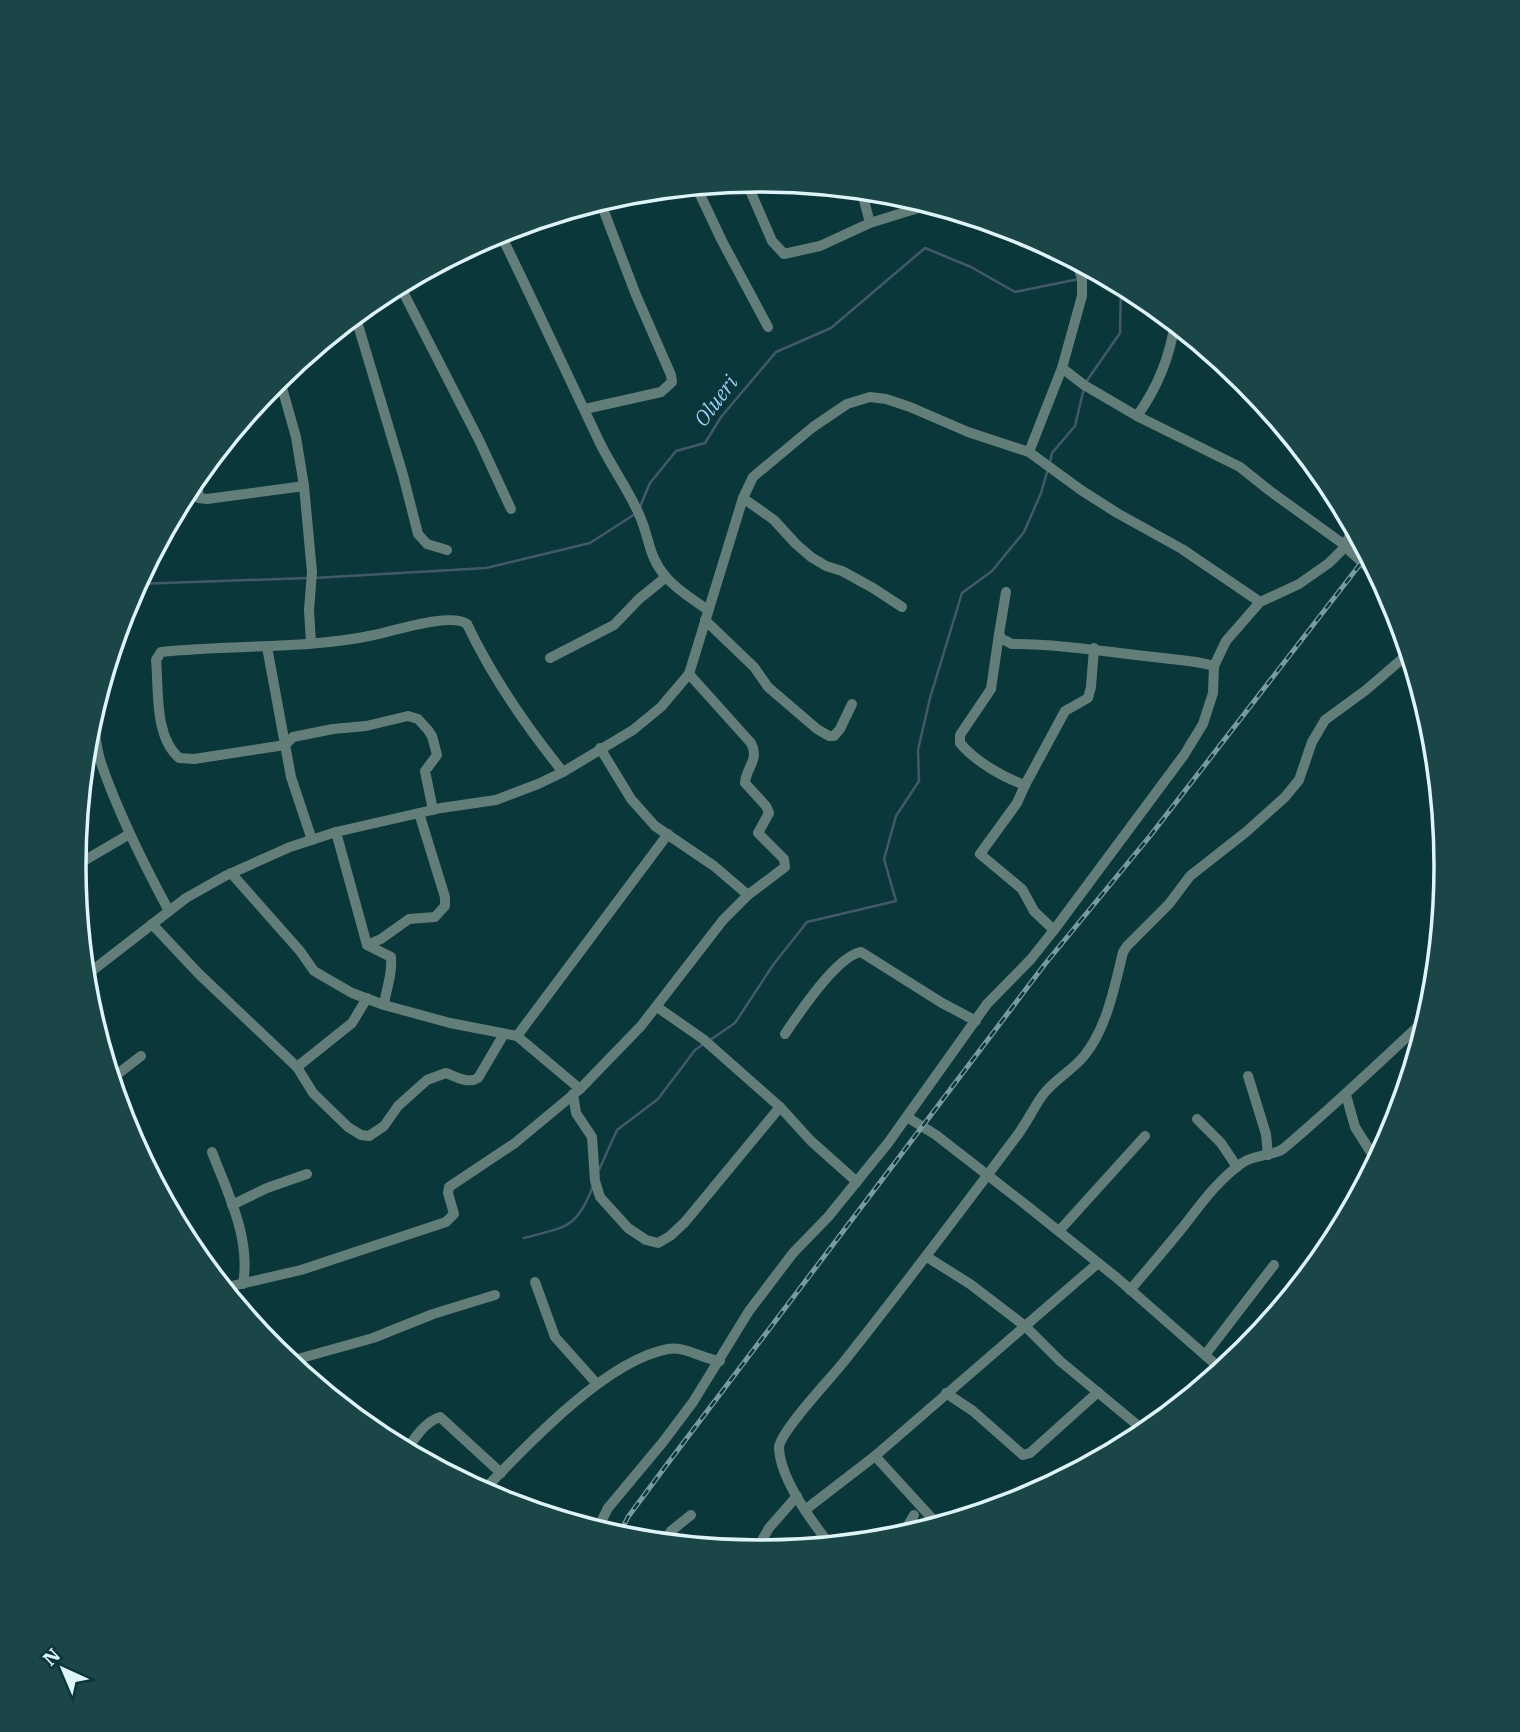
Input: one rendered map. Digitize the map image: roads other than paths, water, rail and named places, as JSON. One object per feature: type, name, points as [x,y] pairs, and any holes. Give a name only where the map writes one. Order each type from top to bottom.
[{"type":"street","points":[[751,192],[772,241],[784,254],[820,246],[870,223],[912,210]]},
{"type":"street","points":[[700,195],[768,327]]},
{"type":"street","points":[[864,201],[870,223]]},
{"type":"street","points":[[585,409],[662,391],[672,382],[604,211]]},
{"type":"street","points":[[504,242],[641,518],[649,550],[666,577],[707,615],[754,667],[768,687],[817,730],[834,736],[852,704]]},
{"type":"street","points":[[1028,452],[1062,368],[1082,296],[1080,273]]},
{"type":"street","points":[[404,294],[480,440],[512,509]]},
{"type":"street","points":[[358,325],[418,534],[427,544],[447,550]]},
{"type":"street","points":[[1137,416],[1152,396],[1162,373],[1173,333]]},
{"type":"street","points":[[1062,368],[1084,385],[1137,416],[1240,467],[1359,558]]},
{"type":"street","points":[[283,389],[296,437],[304,486],[312,576],[309,610],[311,643]]},
{"type":"street","points":[[94,970],[186,898],[232,873],[290,847],[336,832],[419,813],[496,800],[563,772],[633,730],[661,707],[689,674],[729,552],[743,498],[753,477],[813,427],[848,404],[870,397],[910,407],[968,432],[1028,452],[1116,513],[1182,549],[1260,602]]},
{"type":"street","points":[[197,494],[200,498],[207,499],[304,486]]},
{"type":"street","points":[[743,498],[785,530],[811,557],[864,582],[902,607]]},
{"type":"street","points":[[602,1521],[608,1508],[663,1442],[720,1361],[749,1311],[793,1253],[857,1182],[987,1004],[1031,959],[1054,930],[1184,755],[1203,724],[1213,693],[1214,666],[1226,641],[1260,602],[1300,584],[1329,563],[1349,538]]},
{"type":"street","points":[[550,658],[614,625],[639,599],[666,577]]},
{"type":"street","points":[[1006,592],[991,689],[960,735],[960,743],[999,772],[1025,785]]},
{"type":"street","points":[[433,810],[425,771],[437,755],[432,736],[418,719],[408,716],[366,726],[293,737],[285,745],[194,759],[179,758],[171,750],[162,730],[156,660],[161,652],[267,647],[353,639],[446,620],[463,621],[500,685],[535,737],[563,772]]},
{"type":"street","points":[[999,634],[1013,643],[1094,648],[1157,658],[1184,659],[1214,666]]},
{"type":"street","points":[[267,647],[291,777],[312,840]]},
{"type":"street","points":[[1054,930],[1034,911],[1022,889],[980,855],[1017,803],[1065,711],[1088,698],[1094,648]]},
{"type":"street","points":[[824,1537],[797,1496],[778,1447],[781,1436],[820,1392],[927,1257],[1051,1085],[1085,1055],[1105,1014],[1127,946],[1169,904],[1189,876],[1246,832],[1285,797],[1299,780],[1312,741],[1325,720],[1401,660]]},
{"type":"street","points":[[233,1286],[301,1270],[446,1222],[454,1214],[449,1187],[515,1143],[577,1092],[657,1007],[723,920],[748,895],[781,872],[786,863],[785,859],[758,833],[769,813],[745,783],[745,778],[753,766],[755,750],[689,674]]},
{"type":"street","points":[[97,745],[100,761],[128,835],[169,911]]},
{"type":"street","points":[[600,748],[632,799],[655,826],[714,866],[748,895]]},
{"type":"street","points":[[367,945],[382,939],[409,919],[435,917],[445,906],[445,897],[419,813]]},
{"type":"street","points":[[336,832],[367,945],[391,957],[392,974],[386,988],[384,1006]]},
{"type":"street","points":[[517,1036],[668,834]]},
{"type":"street","points":[[86,860],[128,835]]},
{"type":"street","points":[[232,873],[314,971],[352,993],[384,1006],[517,1036],[577,1092],[576,1113],[592,1137],[595,1181],[600,1197],[628,1228],[646,1240],[658,1243],[685,1222],[779,1107]]},
{"type":"street","points":[[152,924],[199,974],[297,1067],[313,1093],[348,1127],[361,1135],[369,1136],[384,1126],[398,1106],[427,1080],[446,1073],[472,1081],[478,1077],[504,1034]]},
{"type":"street","points":[[785,1034],[836,969],[853,953],[861,952],[976,1021]]},
{"type":"street","points":[[297,1067],[352,1023],[367,998]]},
{"type":"street","points":[[657,1007],[703,1039],[857,1182]]},
{"type":"street","points":[[1130,1290],[1212,1189],[1237,1167],[1256,1156],[1274,1154],[1283,1149],[1346,1095],[1414,1030]]},
{"type":"street","points":[[119,1073],[141,1056]]},
{"type":"street","points":[[1248,1076],[1266,1134],[1268,1155]]},
{"type":"street","points":[[1346,1095],[1355,1127],[1371,1152]]},
{"type":"street","points":[[907,1117],[936,1135],[1059,1231],[1215,1363]]},
{"type":"street","points":[[1197,1119],[1221,1143],[1237,1167]]},
{"type":"street","points":[[1059,1231],[1145,1136]]},
{"type":"street","points":[[212,1152],[238,1221],[245,1255],[243,1284]]},
{"type":"street","points":[[232,1205],[267,1188],[307,1174]]},
{"type":"street","points":[[927,1257],[970,1284],[1026,1326],[1060,1361],[1138,1425]]},
{"type":"street","points":[[805,1510],[875,1455],[1098,1263]]},
{"type":"street","points":[[1205,1355],[1274,1265]]},
{"type":"street","points":[[535,1282],[555,1338],[597,1384]]},
{"type":"street","points":[[300,1359],[373,1338],[433,1314],[495,1295]]},
{"type":"street","points":[[490,1484],[522,1451],[597,1384],[634,1362],[670,1349],[681,1349],[705,1359],[720,1361]]},
{"type":"street","points":[[946,1393],[973,1411],[1023,1455],[1030,1453],[1098,1392]]},
{"type":"street","points":[[411,1443],[433,1420],[440,1417],[501,1473]]},
{"type":"street","points":[[875,1455],[932,1518]]},
{"type":"street","points":[[762,1540],[797,1496]]},
{"type":"street","points":[[669,1534],[691,1515]]},
{"type":"street","points":[[909,1523],[914,1515]]},
{"type":"waterway","name":"Olueri","points":[[639,509],[650,483],[676,451],[705,443],[721,417],[776,352],[831,328],[925,248],[971,267],[1015,292],[1079,279]]},
{"type":"waterway","points":[[1086,382],[1120,333],[1121,296]]},
{"type":"waterway","points":[[1050,462],[1052,453],[1075,426],[1084,388]]},
{"type":"waterway","points":[[710,1040],[735,1023],[773,965],[807,922],[896,901],[884,859],[896,816],[919,781],[918,750],[930,698],[962,593],[992,571],[1024,532],[1048,469]]},
{"type":"waterway","name":"Olueri","points":[[314,578],[486,568],[590,543],[635,514]]},
{"type":"waterway","name":"Olueri","points":[[148,584],[308,578]]},
{"type":"waterway","points":[[599,1170],[617,1130],[658,1099],[695,1050],[705,1043]]},
{"type":"waterway","points":[[524,1238],[568,1224],[581,1211],[593,1186]]},
{"type":"railway","points":[[624,1526],[662,1471],[1045,964],[1150,836],[1362,562]]}]
